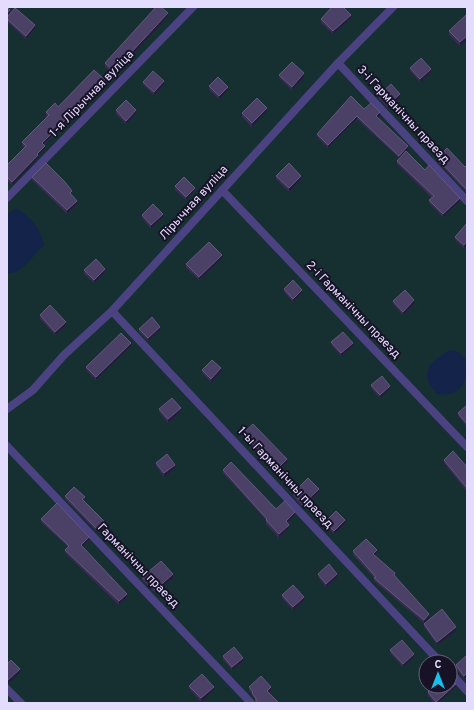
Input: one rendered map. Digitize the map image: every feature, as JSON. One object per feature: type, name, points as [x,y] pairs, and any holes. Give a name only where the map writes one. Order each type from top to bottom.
[{"type":"lane","name":"1-я Лірычная вуліца","points":[[7,198],[193,7]]},
{"type":"lane","name":"Лірычная вуліца","points":[[7,409],[33,390],[64,355],[112,311],[338,62],[393,7]]},
{"type":"lane","name":"3-і Гарманічны праезд","points":[[338,62],[467,200]]},
{"type":"lane","name":"2-і Гарманічны праезд","points":[[222,190],[467,447]]},
{"type":"lane","name":"1-ы Гарманічны праезд","points":[[112,311],[433,654]]},
{"type":"lane","name":"Гарманічны праезд","points":[[7,446],[251,703]]},
{"type":"lane","points":[[458,681],[467,691]]},
{"type":"lane","points":[[7,689],[20,703]]},
{"type":"green space","points":[[7,7],[467,7],[467,703],[7,703]]},
{"type":"water","points":[[15,209],[20,211],[34,223],[43,239],[44,245],[22,268],[12,273],[7,273],[7,214]]},
{"type":"water","points":[[450,350],[458,352],[467,361],[466,376],[461,387],[457,391],[452,393],[437,394],[428,380],[428,369],[436,359]]},
{"type":"building","points":[[156,7],[161,7],[168,13],[114,71],[105,63]]},
{"type":"building","points":[[332,7],[343,7],[351,15],[333,31],[321,19]]},
{"type":"building","points":[[15,8],[35,25],[26,36],[7,19]]},
{"type":"building","points":[[467,14],[467,36],[460,42],[449,31]]},
{"type":"building","points":[[421,58],[431,69],[420,79],[410,68]]},
{"type":"building","points":[[292,62],[304,73],[292,87],[279,75]]},
{"type":"building","points":[[94,70],[105,80],[42,143],[45,146],[12,182],[7,177],[7,165],[26,146],[22,142],[49,115],[46,112],[55,103],[58,107]]},
{"type":"building","points":[[153,71],[164,81],[154,92],[143,82]]},
{"type":"building","points":[[218,77],[228,87],[219,96],[209,86]]},
{"type":"building","points":[[391,84],[400,94],[388,105],[379,95]]},
{"type":"building","points":[[351,96],[364,109],[371,103],[380,112],[376,116],[408,146],[399,156],[357,116],[328,145],[317,134]]},
{"type":"building","points":[[257,98],[267,108],[252,123],[242,113]]},
{"type":"building","points":[[126,100],[136,110],[126,121],[116,110]]},
{"type":"building","points":[[447,148],[465,167],[467,165],[467,190],[437,158]]},
{"type":"building","points":[[406,151],[425,170],[429,165],[460,198],[443,214],[429,200],[434,196],[397,161]]},
{"type":"building","points":[[46,163],[65,182],[72,191],[70,193],[77,201],[67,210],[32,177]]},
{"type":"building","points":[[289,163],[301,176],[289,188],[276,176]]},
{"type":"building","points":[[184,177],[195,188],[186,197],[175,186]]},
{"type":"building","points":[[153,204],[163,214],[151,225],[142,215]]},
{"type":"building","points":[[467,223],[467,241],[464,245],[455,237]]},
{"type":"building","points":[[209,242],[222,255],[199,277],[186,264]]},
{"type":"building","points":[[96,259],[105,269],[94,280],[84,270]]},
{"type":"building","points":[[293,280],[302,290],[293,299],[284,289]]},
{"type":"building","points":[[405,290],[414,300],[403,312],[393,301]]},
{"type":"building","points":[[50,305],[66,322],[55,332],[40,315]]},
{"type":"building","points":[[152,317],[160,327],[148,338],[139,329]]},
{"type":"building","points":[[343,332],[353,343],[341,353],[331,342]]},
{"type":"building","points":[[121,333],[131,343],[96,377],[86,367]]},
{"type":"building","points":[[212,360],[221,368],[211,379],[202,370]]},
{"type":"building","points":[[382,376],[390,386],[380,395],[371,385]]},
{"type":"building","points":[[172,398],[181,408],[168,419],[159,409]]},
{"type":"building","points":[[467,405],[467,424],[458,413]]},
{"type":"building","points":[[253,424],[287,459],[276,470],[243,433]]},
{"type":"building","points":[[453,451],[467,467],[467,488],[444,460]]},
{"type":"building","points":[[167,454],[175,465],[164,473],[156,463]]},
{"type":"building","points":[[231,462],[276,509],[285,501],[295,512],[286,521],[289,525],[279,534],[223,470]]},
{"type":"building","points":[[308,478],[319,489],[303,504],[293,493]]},
{"type":"building","points":[[74,487],[85,497],[82,499],[104,521],[97,529],[65,496]]},
{"type":"building","points":[[57,503],[89,537],[81,545],[127,594],[119,601],[65,550],[69,546],[41,519]]},
{"type":"building","points":[[336,511],[345,520],[334,531],[325,522]]},
{"type":"building","points":[[366,539],[377,550],[373,554],[395,573],[394,575],[429,614],[424,620],[374,578],[376,577],[353,551]]},
{"type":"building","points":[[161,561],[173,574],[155,590],[142,577]]},
{"type":"building","points":[[329,564],[337,574],[326,584],[318,574]]},
{"type":"building","points":[[293,585],[304,597],[293,607],[282,595]]},
{"type":"building","points":[[442,609],[456,627],[437,642],[424,624]]},
{"type":"building","points":[[402,640],[414,654],[403,664],[390,650]]},
{"type":"building","points":[[234,647],[243,658],[232,667],[223,656]]},
{"type":"building","points":[[467,655],[467,673],[464,676],[458,668],[458,663]]},
{"type":"building","points":[[11,660],[20,669],[7,681],[7,664]]},
{"type":"building","points":[[202,674],[214,687],[201,698],[189,686]]},
{"type":"building","points":[[261,676],[271,687],[267,691],[279,703],[256,702],[256,698],[249,687]]},
{"type":"building","points":[[430,694],[445,694],[436,702]]}]
